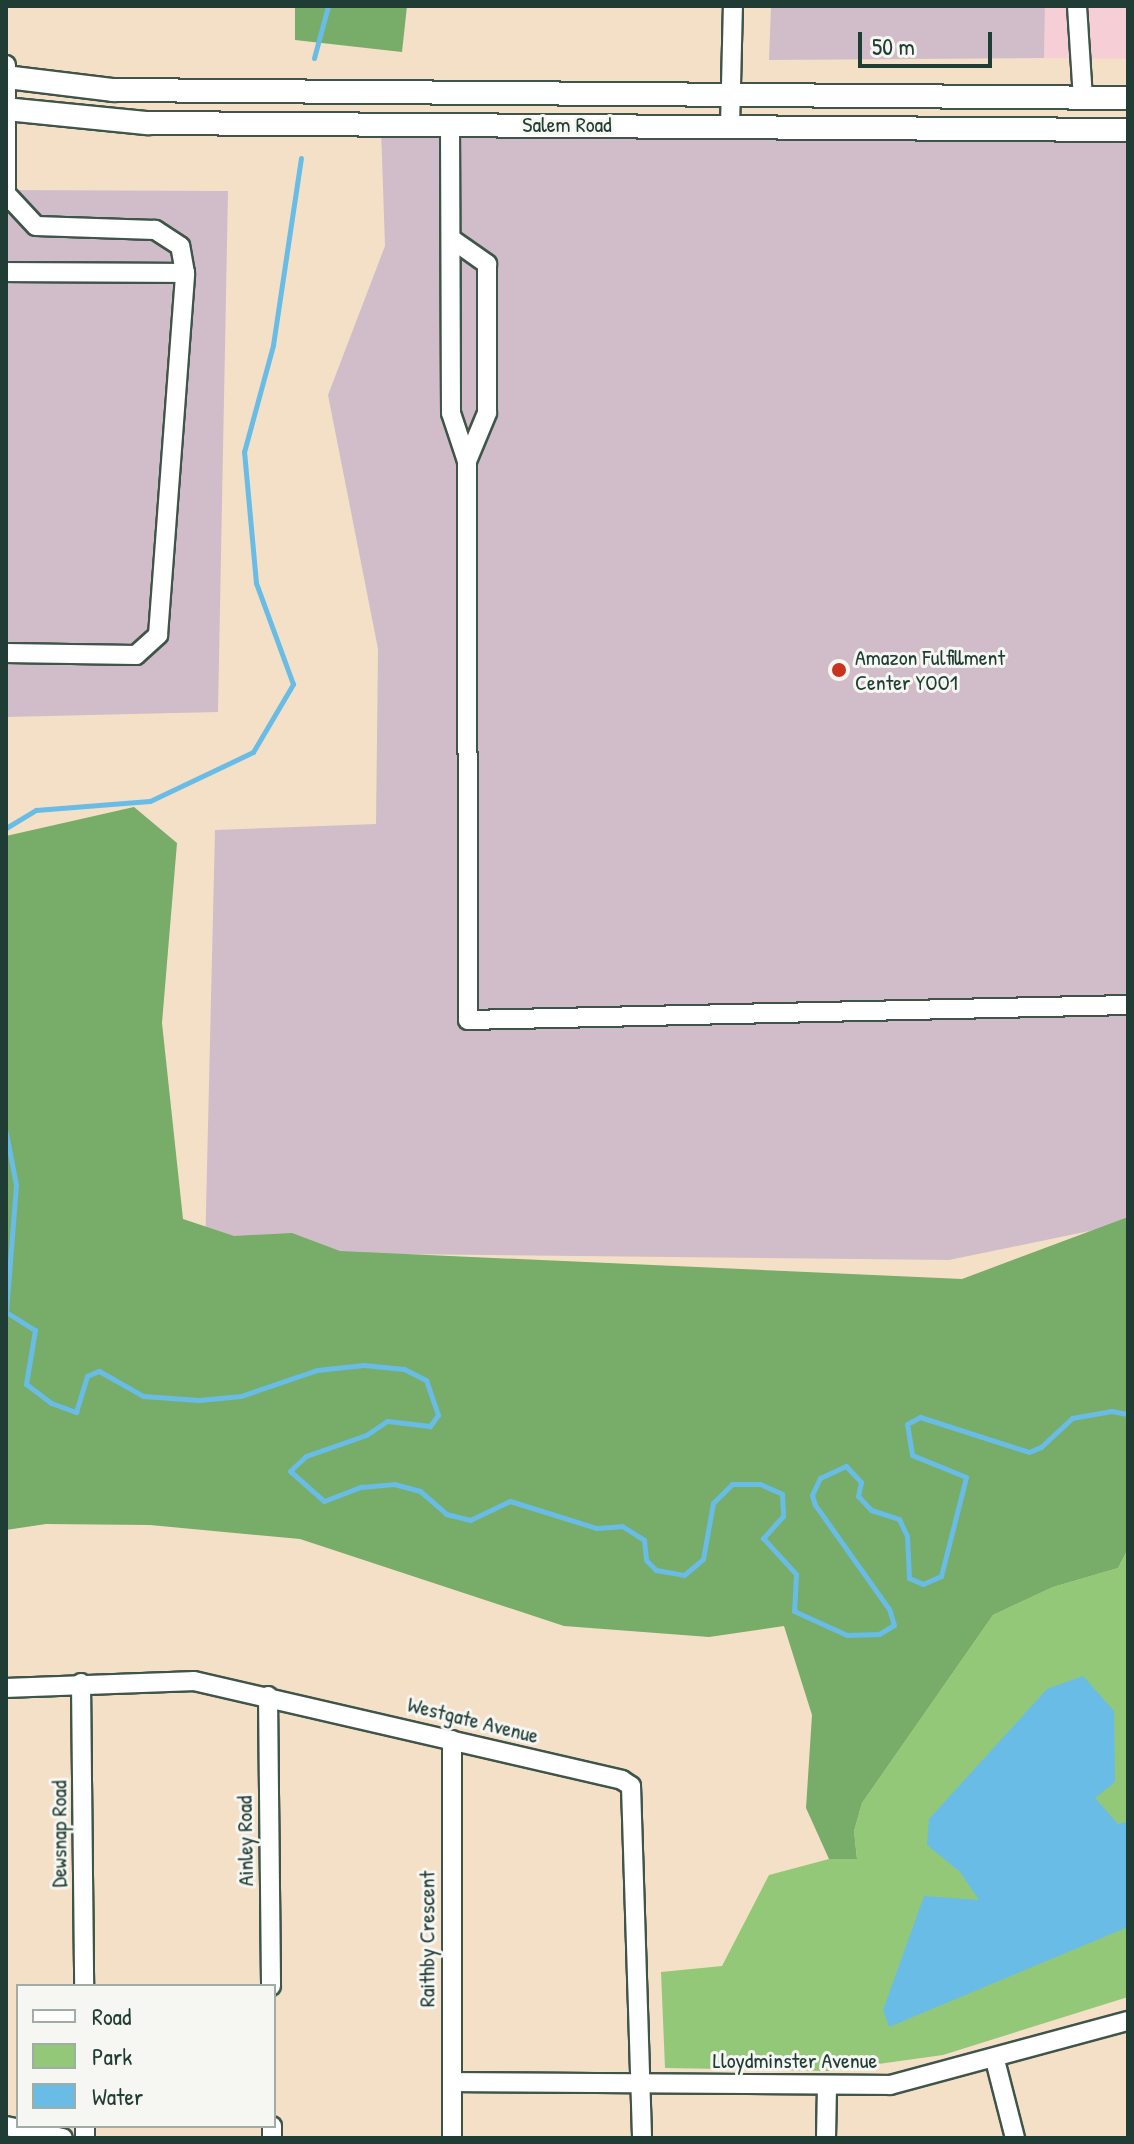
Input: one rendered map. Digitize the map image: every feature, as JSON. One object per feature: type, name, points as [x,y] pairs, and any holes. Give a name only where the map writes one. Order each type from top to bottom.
[{"type":"main road","name":"Salem Road","points":[[6,78],[113,90],[1128,98]]},
{"type":"main road","name":"Salem Road","points":[[6,109],[147,123],[1128,130]]},
{"type":"street","points":[[730,126],[733,6]]},
{"type":"street","points":[[1077,6],[1083,98]]},
{"type":"street","points":[[6,65],[7,199],[36,226],[155,230],[180,246],[185,273],[158,635],[136,655],[6,653]]},
{"type":"street","points":[[450,124],[453,240],[451,413],[467,461],[468,1020],[1128,1005]]},
{"type":"street","points":[[453,240],[487,264],[487,413],[467,461]]},
{"type":"street","points":[[6,272],[185,273]]},
{"type":"street","name":"Westgate Avenue","points":[[6,1688],[194,1681],[452,1740],[631,1786],[639,2084]]},
{"type":"street","name":"Dewsnap Road","points":[[81,1683],[84,1984]]},
{"type":"street","name":"Ainley Road","points":[[268,1696],[271,1984]]},
{"type":"street","name":"Raithby Crescent","points":[[452,1740],[452,2138]]},
{"type":"street","name":"Lloydminster Avenue","points":[[453,2082],[827,2087],[917,2081],[1128,2021]]},
{"type":"street","points":[[995,2060],[1015,2138]]},
{"type":"street","points":[[639,2084],[642,2138]]},
{"type":"street","points":[[826,2138],[827,2087]]},
{"type":"street","points":[[6,2126],[63,2138]]},
{"type":"shaded area","points":[[771,6],[1045,6],[1044,58],[769,60]]},
{"type":"shaded area","points":[[1045,6],[1128,6],[1128,59],[1044,58]]},
{"type":"shaded area","points":[[381,129],[1128,142],[1128,1223],[949,1260],[205,1252],[215,830],[376,824],[378,649],[328,395],[385,246]]},
{"type":"shaded area","points":[[6,190],[228,191],[218,712],[6,717]]},
{"type":"green space","points":[[295,6],[407,6],[402,52],[295,40]]},
{"type":"green space","points":[[134,807],[177,843],[162,1023],[183,1219],[234,1236],[292,1233],[340,1251],[962,1279],[1128,1217],[1128,1549],[1118,1568],[1053,1587],[993,1615],[862,1803],[854,1831],[857,1859],[829,1859],[806,1808],[812,1715],[784,1626],[709,1637],[564,1626],[300,1539],[150,1525],[46,1524],[6,1530],[6,836]]},
{"type":"green space","points":[[1128,1549],[1128,1997],[943,2055],[828,2071],[665,2068],[661,1972],[722,1966],[769,1875],[829,1859],[857,1858],[854,1831],[862,1803],[993,1615],[1053,1587],[1118,1568]]},
{"type":"water","points":[[1083,1676],[1114,1711],[1115,1782],[1095,1798],[1118,1824],[1126,1822],[1128,1753],[1128,1927],[889,2027],[883,2010],[924,1896],[979,1900],[960,1872],[927,1845],[929,1819],[1047,1689]]},
{"type":"waterway","points":[[314,58],[328,6]]},
{"type":"waterway","points":[[6,828],[36,810],[150,801],[253,752],[293,684],[256,583],[244,452],[273,345],[301,158]]},
{"type":"waterway","points":[[6,1133],[16,1185],[6,1312]]},
{"type":"waterway","points":[[6,1312],[35,1330],[26,1384],[51,1403],[76,1412],[87,1376],[99,1371],[143,1396],[199,1400],[241,1396],[317,1370],[364,1365],[404,1369],[426,1380],[438,1415],[430,1426],[387,1421],[366,1435],[306,1456],[290,1471],[324,1501],[361,1487],[394,1484],[420,1491],[446,1514],[470,1520],[510,1501],[596,1528],[622,1526],[644,1540],[646,1560],[656,1570],[684,1575],[703,1559],[713,1503],[732,1484],[760,1484],[782,1494],[783,1516],[763,1538],[796,1574],[794,1611],[847,1635],[879,1634],[894,1625],[889,1609],[815,1505],[812,1495],[820,1478],[846,1466],[861,1482],[858,1496],[871,1510],[899,1519],[907,1536],[909,1578],[923,1584],[941,1576],[966,1477],[912,1455],[907,1424],[920,1417],[1029,1452],[1041,1447],[1072,1418],[1111,1411],[1128,1414]]},
{"type":"place","name":"Amazon Fulfillment Center YOO1","points":[[839,670]]}]
